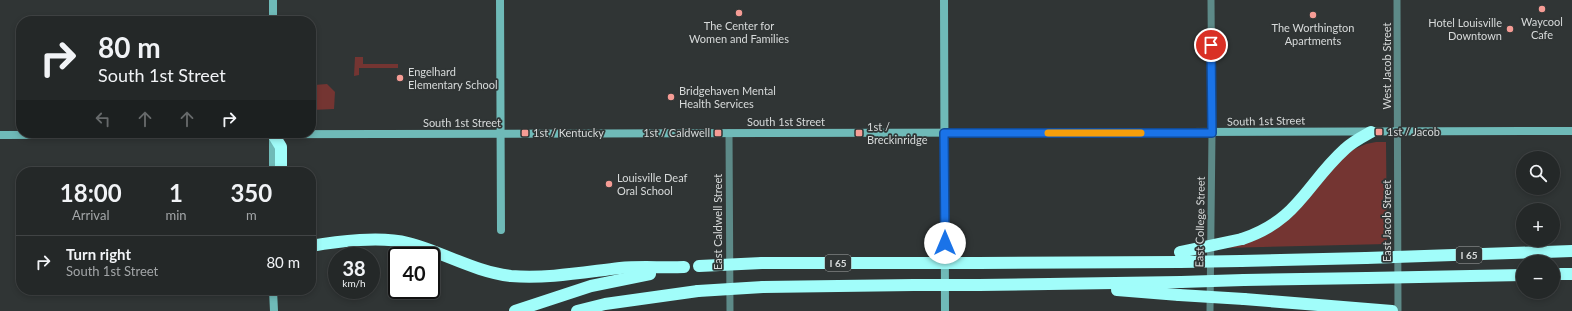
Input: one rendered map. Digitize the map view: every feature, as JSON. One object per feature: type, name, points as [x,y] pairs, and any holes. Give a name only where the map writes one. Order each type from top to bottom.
[{"type":"highway","points":[[1180,257],[1255,234],[1288,214],[1336,157],[1346,148],[1371,132]]},
{"type":"highway","points":[[276,138],[281,147],[281,167]]},
{"type":"highway","points":[[316,245],[384,239],[404,242],[482,270],[506,275],[547,276],[622,268],[684,267]]},
{"type":"highway","name":"I 65","points":[[515,311],[546,299],[602,283],[684,267],[699,266],[762,263],[1112,262],[1180,257],[1241,261],[1572,251]]},
{"type":"highway","points":[[1560,274],[1572,274]]},
{"type":"highway","name":"I 65","points":[[577,311],[605,304],[698,291],[763,287],[1180,282],[1516,275]]},
{"type":"highway","points":[[1036,283],[1392,311]]},
{"type":"street","points":[[273,0],[273,16]]},
{"type":"street","points":[[500,0],[501,230]]},
{"type":"street","points":[[944,0],[945,311]]},
{"type":"street","name":"East College Street","points":[[1210,0],[1212,133],[1210,311]]},
{"type":"street","name":"West Jacob Street","points":[[1398,0],[1398,131]]},
{"type":"street","name":"East Jacob Street","points":[[1398,131],[1398,311]]},
{"type":"street","name":"South 1st Street","points":[[316,133],[1212,133],[1572,131]]},
{"type":"street","name":"East Caldwell Street","points":[[729,133],[730,311]]},
{"type":"street","name":"South 1st Street","points":[[0,135],[16,135]]},
{"type":"street","points":[[273,138],[273,167]]},
{"type":"street","points":[[273,295],[274,311]]},
{"type":"shaded area","points":[[355,57],[363,57],[363,64],[398,64],[398,68],[359,68],[359,75],[354,76]]},
{"type":"shaded area","points":[[327,84],[335,92],[334,109],[316,110],[316,85]]},
{"type":"shaded area","points":[[1386,142],[1387,244],[1223,248],[1245,244],[1348,152],[1366,144]]},
{"type":"slow traffic","points":[[1048,133],[1141,133]]},
{"type":"place","name":"Waycool Cafe","points":[[1542,9]]},
{"type":"place","name":"The Center for Women and Families","points":[[739,13]]},
{"type":"place","name":"The Worthington Apartments","points":[[1313,15]]},
{"type":"place","name":"Hotel Louisville Downtown","points":[[1510,29]]},
{"type":"place","name":"Engelhard Elementary School","points":[[400,78]]},
{"type":"place","name":"Bridgehaven Mental Health Services","points":[[671,97]]},
{"type":"place","name":"1st / Jacob","points":[[1379,132]]},
{"type":"place","name":"1st / Kentucky","points":[[525,133]]},
{"type":"place","name":"1st / Caldwell","points":[[718,133]]},
{"type":"place","name":"1st / Breckinridge","points":[[859,133]]},
{"type":"place","name":"Louisville Deaf Oral School","points":[[609,184]]},
{"type":"route","points":[[945,243],[944,133],[1212,133],[1211,45]]}]
